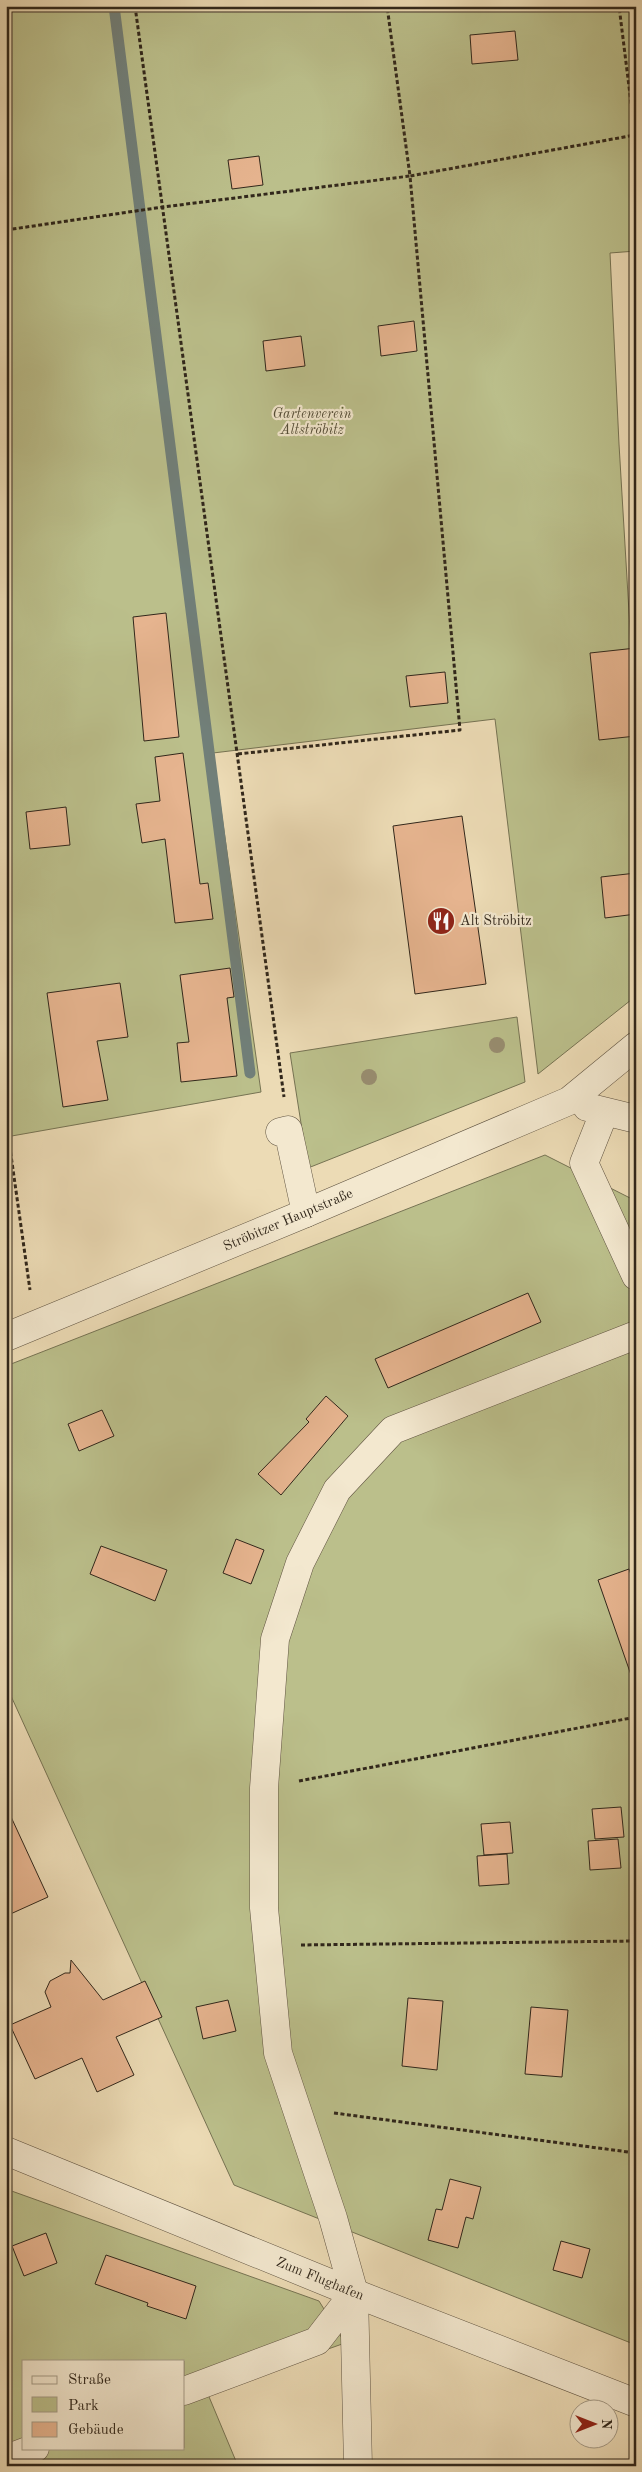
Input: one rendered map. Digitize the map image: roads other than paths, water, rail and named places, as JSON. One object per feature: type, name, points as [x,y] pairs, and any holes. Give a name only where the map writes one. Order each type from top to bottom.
[{"type":"street","name":"Ströbitzer Hauptstraße","points":[[6,1336],[306,1213],[569,1101],[636,1046]]},
{"type":"street","points":[[569,1101],[604,1113],[636,1119]]},
{"type":"street","points":[[604,1113],[584,1163],[636,1276]]},
{"type":"street","points":[[284,1131],[306,1213]]},
{"type":"street","points":[[358,2466],[354,2293],[278,2053],[264,1908],[264,1788],[275,1640],[300,1563],[337,1490],[393,1430],[636,1335]]},
{"type":"street","name":"Zum Flughafen","points":[[6,2151],[354,2293],[636,2403]]},
{"type":"street","points":[[185,2392],[316,2341],[354,2293]]},
{"type":"street","points":[[6,2459],[30,2450]]},
{"type":"waterway","points":[[114,6],[250,1073]]},
{"type":"place","name":"Alt Ströbitz","points":[[441,921]]},
{"type":"park label","name":"Gartenverein Altströbitz","points":[[312,422]]}]
